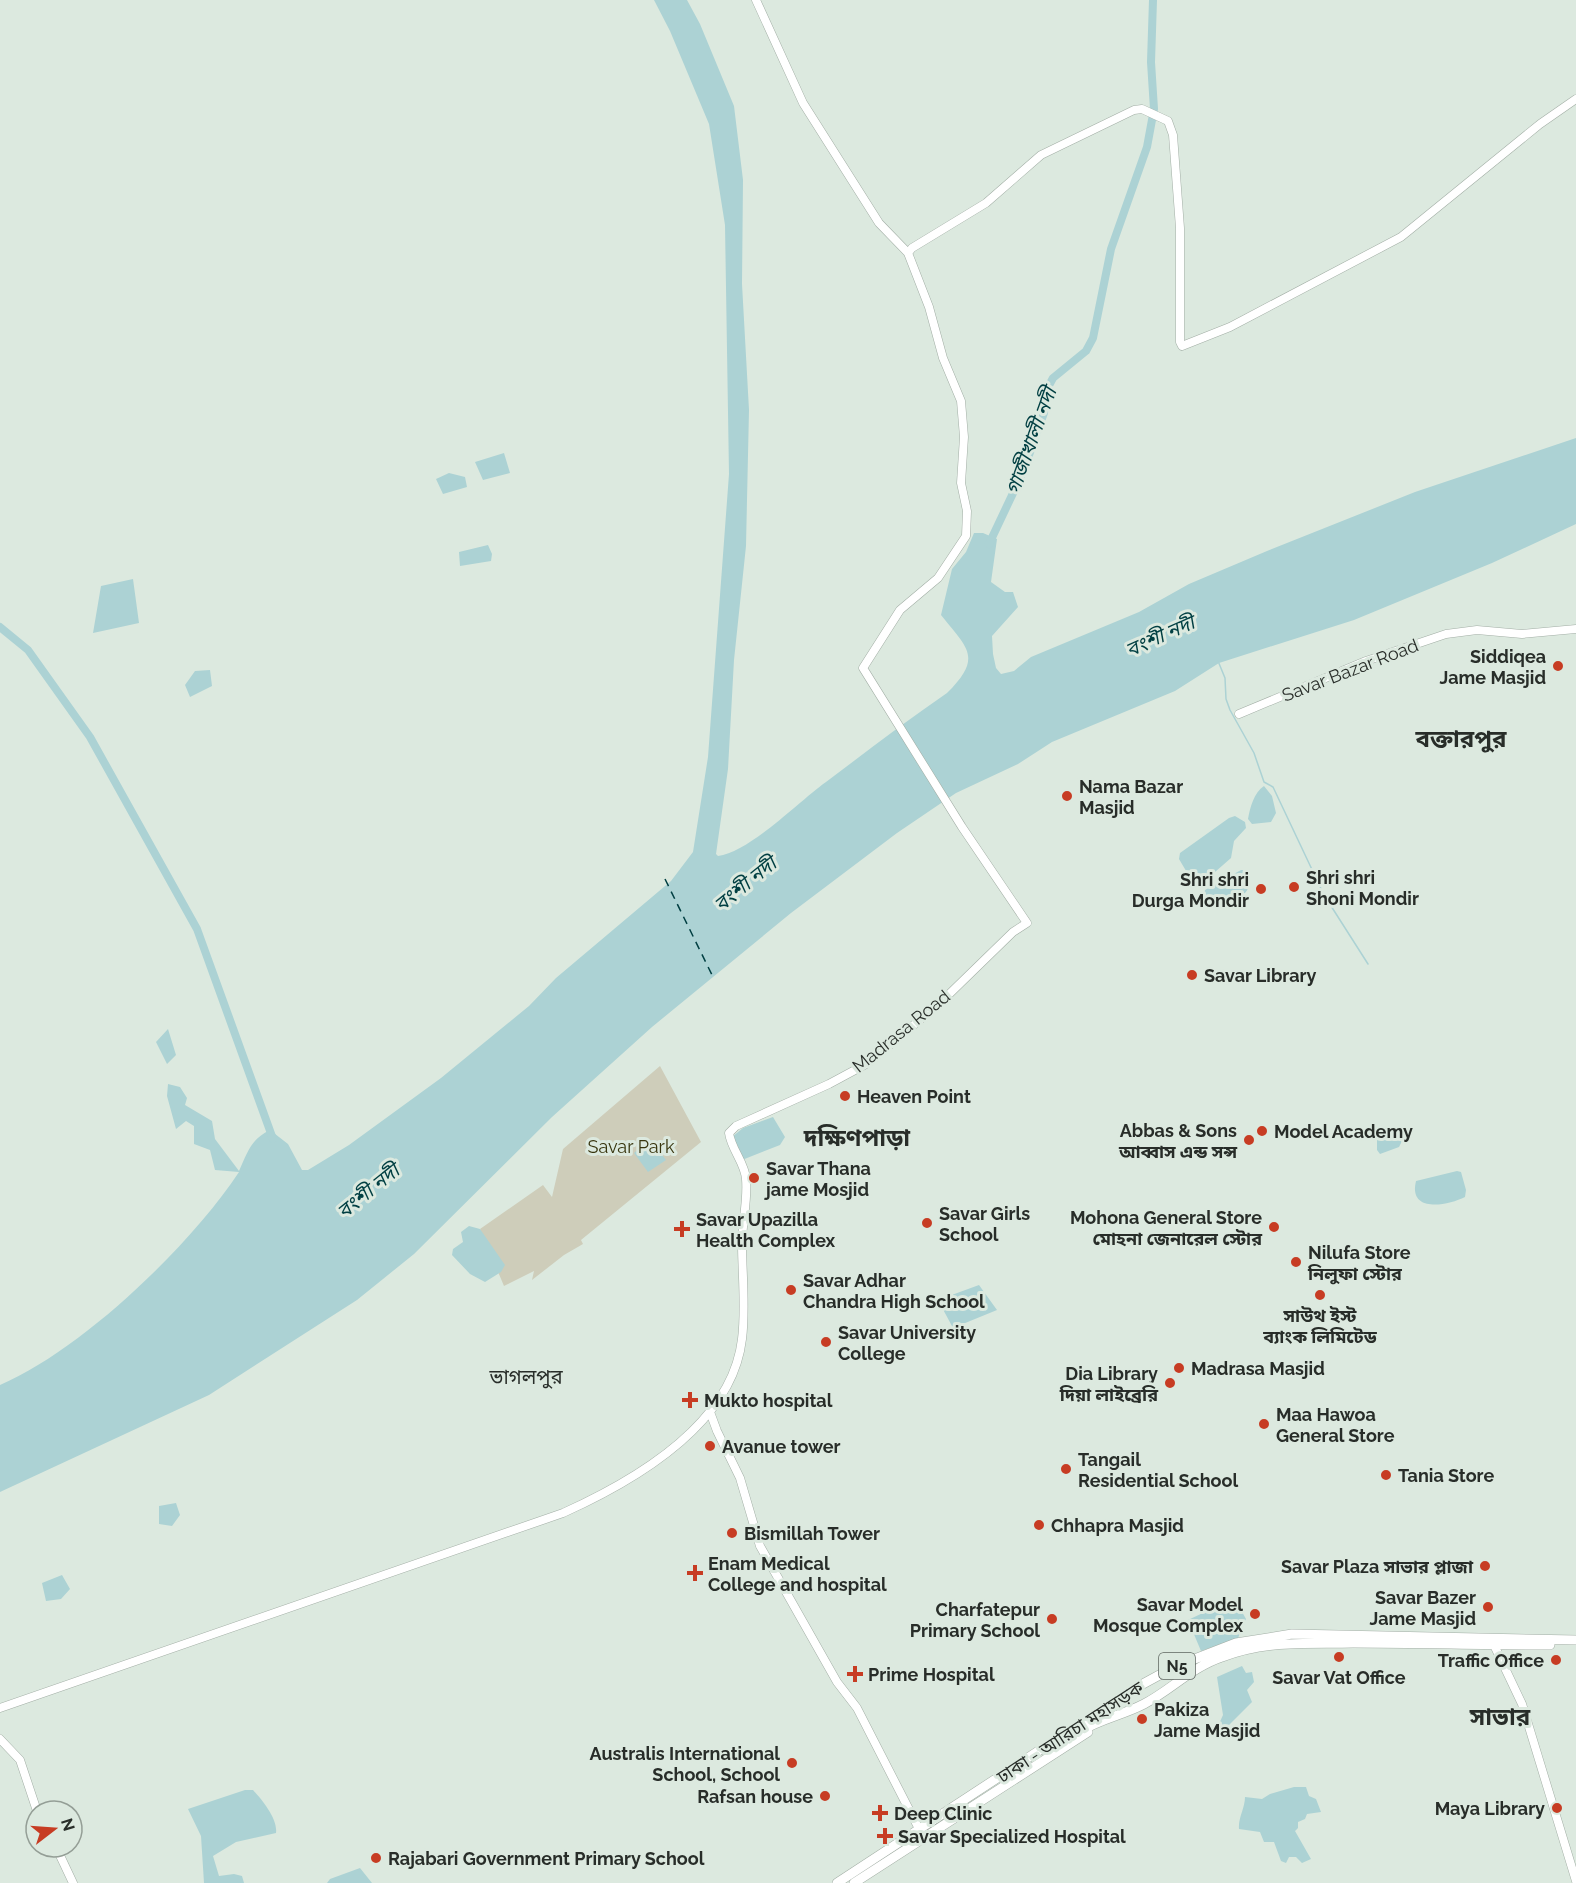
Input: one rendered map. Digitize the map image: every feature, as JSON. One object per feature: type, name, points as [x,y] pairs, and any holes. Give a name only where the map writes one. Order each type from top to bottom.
[{"type":"highway","name":"ঢাকা - আরিচা মহাসড়ক","points":[[837,1883],[1123,1696],[1174,1667],[1236,1643],[1292,1634],[1576,1640]]},
{"type":"highway","name":"ঢাকা - আরিচা মহাসড়ক","points":[[846,1883],[1088,1726],[1129,1712],[1156,1698],[1212,1660],[1239,1651],[1306,1641],[1576,1646]]},
{"type":"highway","points":[[1153,1679],[1144,1693],[1146,1698],[1156,1698]]},
{"type":"highway","points":[[827,1883],[1110,1700],[1131,1696],[1133,1701],[1129,1712]]},
{"type":"highway","points":[[855,1883],[1111,1718]]},
{"type":"street","points":[[756,0],[803,103],[879,222],[909,253],[912,248],[986,203],[1041,155],[1134,110],[1142,110],[1168,121],[1173,135],[1179,228],[1179,342],[1182,346],[1240,322],[1401,237],[1540,124],[1576,99]]},
{"type":"street","name":"Madrasa Road","points":[[710,1412],[733,1370],[742,1341],[742,1240],[746,1180],[729,1132],[736,1126],[829,1084],[868,1063],[940,1003],[1013,932],[1027,922],[962,827],[863,666],[891,627],[900,610],[942,573],[966,536],[968,522],[961,483],[964,437],[962,401],[942,358],[929,307],[909,253]]},
{"type":"street","name":"Savar Bazar Road","points":[[1239,714],[1386,653],[1463,631],[1521,634],[1576,629]]},
{"type":"street","points":[[0,1708],[563,1513],[612,1490],[656,1462],[710,1412],[740,1478],[760,1546],[837,1682],[857,1708],[917,1825]]},
{"type":"street","points":[[1494,1645],[1522,1704],[1576,1881]]},
{"type":"street","points":[[0,1739],[20,1760],[33,1799]]},
{"type":"street","points":[[62,1859],[73,1883]]},
{"type":"green space","name":"Savar Park","points":[[660,1066],[701,1142],[581,1240],[583,1244],[564,1255],[532,1280],[534,1271],[504,1286],[480,1229],[543,1185],[552,1197],[563,1149]]},
{"type":"water","name":"বংশী নদী","points":[[654,0],[687,0],[700,24],[734,106],[743,180],[742,284],[749,410],[746,546],[734,660],[728,769],[716,854],[718,856],[744,846],[759,836],[826,782],[947,693],[958,681],[965,670],[968,653],[941,615],[952,569],[966,552],[974,533],[983,533],[997,539],[991,582],[1005,592],[1013,592],[1018,607],[992,636],[996,668],[1001,674],[1014,671],[1031,657],[1139,612],[1189,584],[1267,551],[1415,492],[1576,438],[1576,524],[1492,563],[1354,620],[1219,663],[1175,691],[1052,742],[1018,764],[956,793],[897,833],[791,913],[652,1027],[552,1117],[414,1254],[357,1300],[209,1395],[0,1492],[0,1385],[32,1369],[65,1347],[99,1322],[132,1293],[193,1232],[239,1172],[215,1170],[210,1150],[194,1144],[194,1126],[186,1121],[176,1129],[167,1096],[168,1084],[180,1087],[187,1098],[185,1105],[212,1121],[215,1139],[239,1171],[254,1142],[270,1130],[288,1144],[302,1170],[308,1170],[349,1145],[441,1078],[529,1006],[556,978],[671,881],[693,852],[708,757],[729,474],[725,225],[709,124],[670,31]]},
{"type":"water","points":[[504,453],[510,473],[483,480],[475,462]]},
{"type":"water","points":[[449,473],[465,477],[467,487],[443,494],[436,479]]},
{"type":"water","points":[[488,545],[492,554],[491,561],[460,566],[459,552]]},
{"type":"water","points":[[133,579],[139,623],[93,633],[101,586]]},
{"type":"water","points":[[210,670],[212,686],[190,697],[185,685],[195,671]]},
{"type":"water","points":[[1264,786],[1272,796],[1276,813],[1271,822],[1252,824],[1248,819],[1251,805]]},
{"type":"water","points":[[1235,816],[1245,822],[1246,828],[1234,841],[1231,858],[1207,879],[1195,886],[1179,859],[1180,853]]},
{"type":"water","points":[[1241,870],[1248,870],[1249,885],[1245,893],[1210,901],[1203,899],[1205,890]]},
{"type":"water","points":[[168,1029],[176,1055],[167,1064],[156,1042]]},
{"type":"water","points":[[773,1117],[785,1137],[780,1145],[742,1160],[732,1137],[743,1128]]},
{"type":"water","points":[[1386,1128],[1393,1129],[1402,1141],[1399,1147],[1380,1154],[1377,1150],[1377,1133]]},
{"type":"water","points":[[651,1140],[666,1160],[648,1172],[634,1153]]},
{"type":"water","points":[[1461,1172],[1466,1190],[1465,1197],[1439,1204],[1423,1202],[1418,1198],[1415,1191],[1416,1181]]},
{"type":"water","points":[[469,1226],[480,1229],[505,1265],[501,1272],[485,1282],[470,1274],[452,1255],[453,1249],[463,1242],[461,1232]]},
{"type":"water","points":[[979,1285],[997,1310],[953,1328],[938,1300]]},
{"type":"water","points":[[176,1503],[180,1515],[172,1526],[159,1524],[159,1506]]},
{"type":"water","points":[[62,1575],[70,1589],[61,1599],[46,1601],[42,1583]]},
{"type":"water","points":[[1236,1601],[1246,1619],[1238,1638],[1201,1651],[1188,1620],[1224,1603]]},
{"type":"water","points":[[1242,1666],[1246,1673],[1252,1672],[1254,1682],[1247,1690],[1252,1702],[1223,1731],[1218,1726],[1223,1715],[1217,1677]]},
{"type":"water","points":[[1294,1787],[1306,1787],[1309,1796],[1316,1799],[1321,1812],[1307,1814],[1305,1819],[1298,1822],[1298,1828],[1295,1831],[1311,1859],[1302,1863],[1296,1857],[1289,1857],[1286,1863],[1281,1861],[1274,1842],[1264,1842],[1260,1832],[1239,1829],[1245,1797],[1262,1799],[1270,1794]]},
{"type":"water","points":[[245,1790],[253,1790],[265,1804],[275,1822],[276,1833],[236,1842],[213,1856],[219,1876],[234,1874],[242,1876],[244,1883],[204,1883],[201,1836],[188,1809]]},
{"type":"water","points":[[360,1868],[372,1883],[327,1883],[330,1879]]},
{"type":"waterway","name":"গাজীখালী নদী","points":[[989,544],[1023,472],[1044,413],[1047,389],[1053,378],[1086,351],[1093,338],[1111,249],[1147,147],[1154,109],[1151,62],[1153,0]]},
{"type":"waterway","points":[[0,627],[28,650],[90,737],[197,929],[273,1139]]},
{"type":"waterway","points":[[1218,661],[1225,678],[1226,699],[1230,710],[1254,753],[1264,782],[1273,787],[1324,895],[1368,964]]},
{"type":"ferry route","points":[[665,879],[713,977]]},
{"type":"place","name":"Siddiqea Jame Masjid","points":[[1558,666]]},
{"type":"place","name":"Nama Bazar Masjid","points":[[1067,796]]},
{"type":"place","name":"Shri shri Shoni Mondir","points":[[1294,887]]},
{"type":"place","name":"Shri shri Durga Mondir","points":[[1261,889]]},
{"type":"place","name":"Savar Library","points":[[1192,975]]},
{"type":"place","name":"Heaven Point","points":[[845,1096]]},
{"type":"place","name":"Model Academy","points":[[1262,1131]]},
{"type":"place","name":"Abbas & Sons আব্বাস এন্ড সন্স","points":[[1249,1140]]},
{"type":"place","name":"Savar Thana jame Mosjid","points":[[754,1178]]},
{"type":"place","name":"Savar Girls School","points":[[927,1223]]},
{"type":"place","name":"Mohona General Store মোহনা জেনারেল স্টোর","points":[[1274,1227]]},
{"type":"place","name":"Savar Upazilla Health Complex","points":[[682,1229]]},
{"type":"place","name":"Nilufa Store নিলুফা স্টোর","points":[[1296,1262]]},
{"type":"place","name":"Savar Adhar Chandra High School","points":[[791,1290]]},
{"type":"place","name":"সাউথ ইস্ট ব্যাংক লিমিটেড","points":[[1320,1295]]},
{"type":"place","name":"Savar University College","points":[[826,1342]]},
{"type":"place","name":"Madrasa Masjid","points":[[1179,1368]]},
{"type":"place","name":"Dia Library দিয়া লাইব্রেরি","points":[[1170,1383]]},
{"type":"place","name":"Mukto hospital","points":[[690,1400]]},
{"type":"place","name":"Maa Hawoa General Store","points":[[1264,1424]]},
{"type":"place","name":"Avanue tower","points":[[710,1446]]},
{"type":"place","name":"Tangail Residential School","points":[[1066,1469]]},
{"type":"place","name":"Tania Store","points":[[1386,1475]]},
{"type":"place","name":"Chhapra Masjid","points":[[1039,1525]]},
{"type":"place","name":"Bismillah Tower","points":[[732,1533]]},
{"type":"place","name":"Savar Plaza সাভার প্লাজা","points":[[1485,1566]]},
{"type":"place","name":"Enam Medical College and hospital","points":[[695,1573]]},
{"type":"place","name":"Savar Bazer Jame Masjid","points":[[1488,1607]]},
{"type":"place","name":"Savar Model Mosque Complex","points":[[1255,1614]]},
{"type":"place","name":"Charfatepur Primary School","points":[[1052,1619]]},
{"type":"place","name":"Savar Vat Office","points":[[1339,1657]]},
{"type":"place","name":"Traffic Office","points":[[1556,1660]]},
{"type":"place","name":"Prime Hospital","points":[[855,1674]]},
{"type":"place","name":"Pakiza Jame Masjid","points":[[1142,1719]]},
{"type":"place","name":"Australis International School, School","points":[[792,1763]]},
{"type":"place","name":"Rafsan house","points":[[825,1796]]},
{"type":"place","name":"Maya Library","points":[[1557,1808]]},
{"type":"place","name":"Deep Clinic","points":[[880,1813]]},
{"type":"place","name":"Savar Specialized Hospital","points":[[885,1836]]},
{"type":"place","name":"Rajabari Government Primary School","points":[[376,1858]]},
{"type":"district","name":"বক্তারপুর","points":[[1461,738]]},
{"type":"district","name":"দক্ষিণপাড়া","points":[[857,1137]]},
{"type":"district","name":"ভাগলপুর","points":[[526,1377]]},
{"type":"district","name":"সাভার","points":[[1500,1716]]}]
